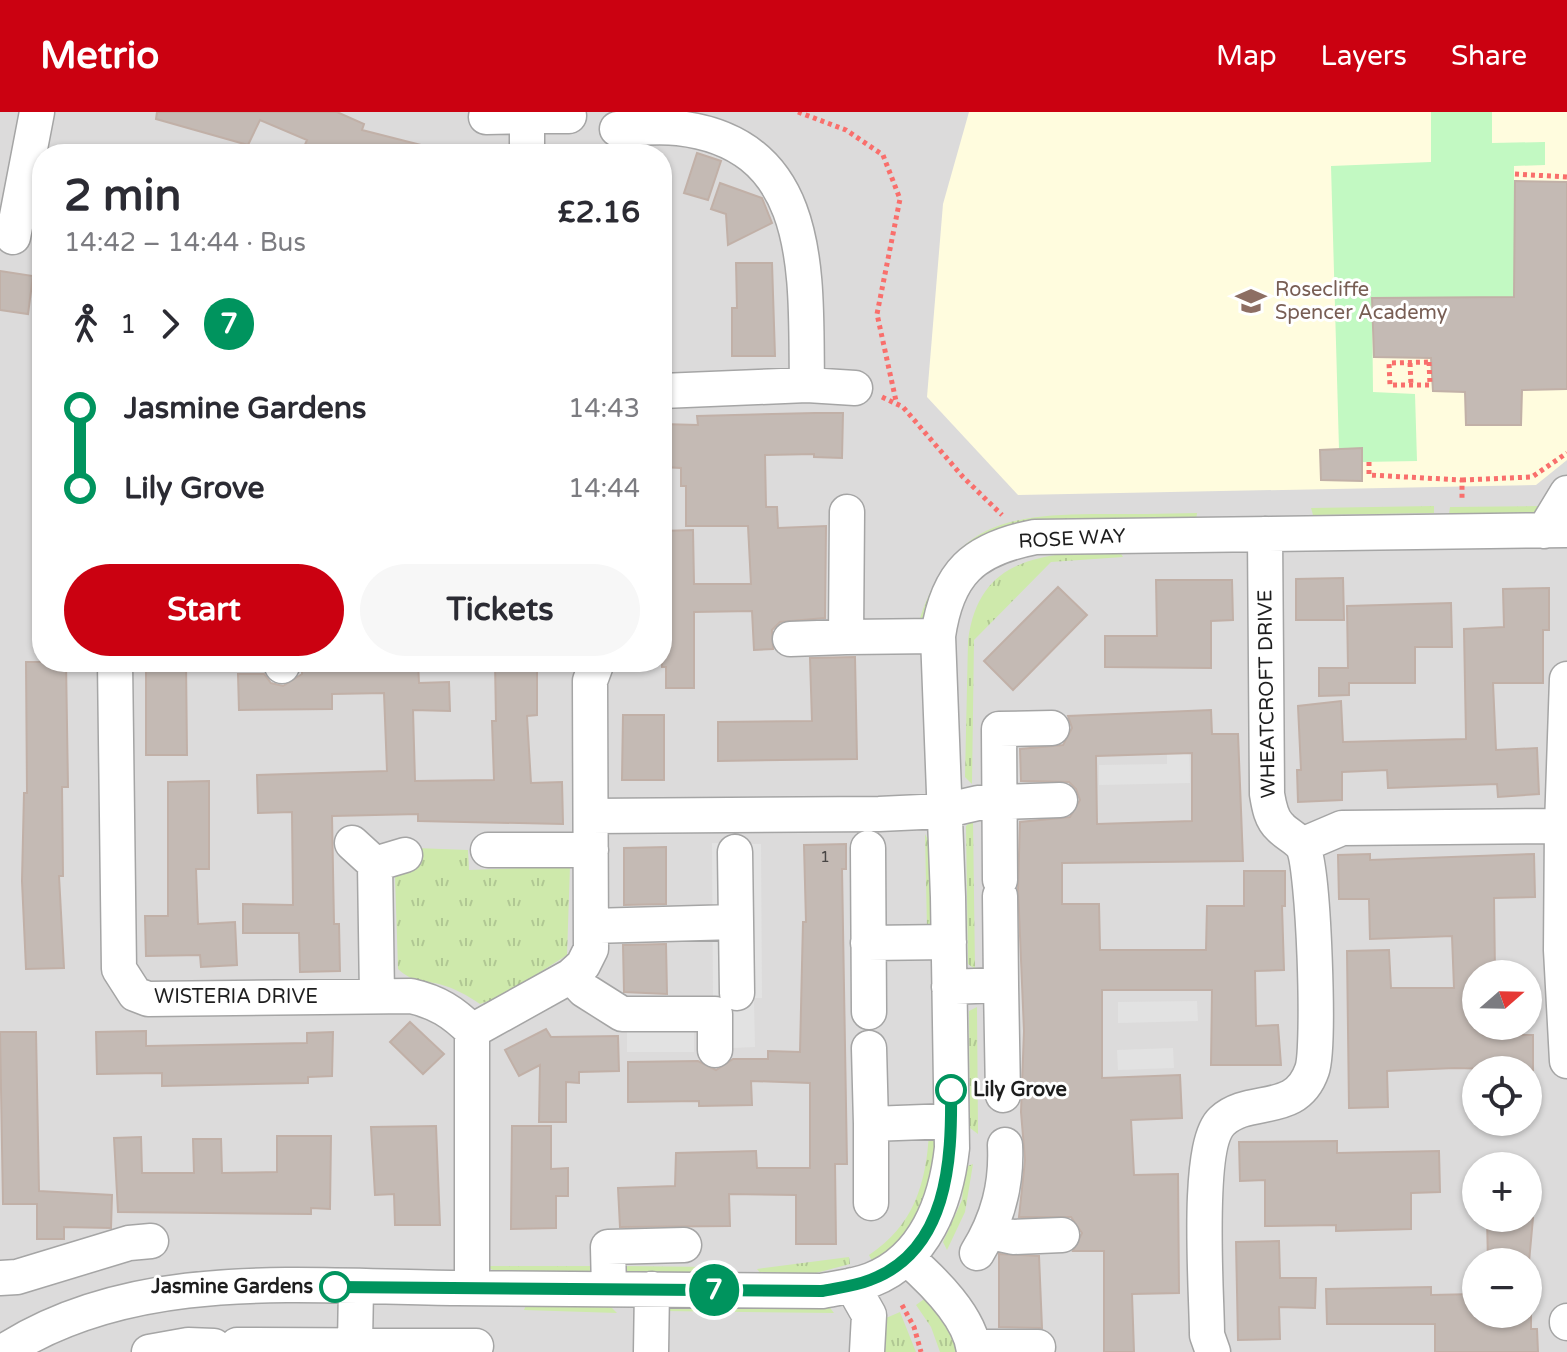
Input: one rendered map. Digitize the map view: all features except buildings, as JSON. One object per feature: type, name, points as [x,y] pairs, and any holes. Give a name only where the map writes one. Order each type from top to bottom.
[{"type":"street","points":[[32,144],[37,112]]},
{"type":"street","points":[[527,116],[527,144]]},
{"type":"street","points":[[486,117],[569,116]]},
{"type":"street","points":[[617,129],[678,128],[704,133],[748,154],[770,172],[791,206],[805,278],[807,385]]},
{"type":"street","points":[[18,240],[32,146]]},
{"type":"street","points":[[672,391],[807,385],[855,388]]},
{"type":"street","points":[[1555,531],[1567,493]]},
{"type":"street","points":[[846,637],[847,512]]},
{"type":"street","name":"ROSE WAY","points":[[3,1352],[54,1324],[104,1305],[182,1289],[356,1287],[822,1291],[872,1280],[907,1258],[940,1209],[952,1135],[949,942],[938,636],[942,611],[960,573],[975,557],[1004,543],[1024,539],[1555,531]]},
{"type":"street","name":"WHEATCROFT DRIVE","points":[[1265,534],[1267,794],[1279,827],[1302,845]]},
{"type":"street","points":[[790,639],[938,636]]},
{"type":"street","name":"WISTERIA DRIVE","points":[[115,672],[119,969],[135,994],[148,999],[377,996],[432,1001],[452,1011],[472,1031]]},
{"type":"street","points":[[472,1288],[472,1031],[571,976],[583,965],[591,949],[590,681],[593,672]]},
{"type":"street","points":[[1567,679],[1562,826],[1567,1061]]},
{"type":"street","points":[[1052,728],[999,729],[1006,1179],[983,1242],[1062,1235]]},
{"type":"street","points":[[488,850],[591,833],[943,811],[999,802],[1060,800]]},
{"type":"street","points":[[1213,1352],[1207,1335],[1206,1208],[1206,1156],[1212,1135],[1223,1120],[1245,1109],[1277,1104],[1299,1091],[1314,1063],[1313,895],[1302,845],[1342,828],[1562,826]]},
{"type":"street","points":[[868,848],[869,1012]]},
{"type":"street","points":[[735,852],[737,993]]},
{"type":"street","points":[[377,854],[377,996]]},
{"type":"street","points":[[591,926],[736,922]]},
{"type":"street","points":[[868,943],[949,942]]},
{"type":"street","points":[[571,976],[584,990],[622,1014],[715,1014],[715,1050]]},
{"type":"street","points":[[949,987],[1001,985]]},
{"type":"street","points":[[869,1048],[871,1203]]},
{"type":"street","points":[[871,1124],[952,1135],[1004,1117]]},
{"type":"street","points":[[0,1278],[17,1277],[129,1243],[151,1241]]},
{"type":"street","points":[[609,1289],[608,1247],[684,1245]]},
{"type":"street","points":[[907,1258],[930,1278],[950,1305],[969,1332],[974,1350],[1038,1347]]},
{"type":"street","points":[[852,1285],[869,1315],[867,1352]]},
{"type":"street","points":[[355,1344],[356,1287]]},
{"type":"street","points":[[651,1352],[652,1289]]},
{"type":"street","points":[[145,1295],[154,1350],[355,1344],[476,1346]]},
{"type":"path","points":[[798,112],[846,130],[883,155],[900,199],[877,314],[896,401]]},
{"type":"path","points":[[1515,174],[1567,177]]},
{"type":"path","points":[[1429,362],[1430,385],[1411,385],[1390,385],[1389,363],[1429,362]]},
{"type":"path","points":[[1410,363],[1411,385]]},
{"type":"path","points":[[855,388],[896,401],[1024,539]]},
{"type":"path","points":[[1369,462],[1369,475],[1462,480],[1532,477],[1567,453]]},
{"type":"path","points":[[1462,480],[1462,500]]},
{"type":"path","points":[[902,1305],[914,1327],[921,1352]]},
{"type":"shaded area","points":[[0,112],[1567,112],[1567,1352],[0,1352]]},
{"type":"shaded area","name":"Rosecliffe Spencer Academy","points":[[969,112],[1567,112],[1567,460],[1536,485],[1018,495],[927,397],[943,204]]},
{"type":"shaded area","points":[[1167,738],[1189,738],[1190,783],[1099,785],[1099,765],[1167,764]]},
{"type":"shaded area","points":[[712,843],[761,844],[762,998],[713,998]]},
{"type":"shaded area","points":[[754,1001],[755,1047],[733,1048],[733,1002]]},
{"type":"shaded area","points":[[1197,1001],[1198,1021],[1118,1023],[1118,1002]]},
{"type":"shaded area","points":[[627,1030],[694,1030],[694,1052],[627,1052]]},
{"type":"shaded area","points":[[1173,1048],[1174,1068],[1118,1070],[1117,1050]]},
{"type":"green space","points":[[1431,112],[1492,112],[1492,143],[1545,142],[1545,165],[1514,166],[1514,297],[1372,298],[1373,392],[1415,394],[1417,461],[1362,462],[1362,448],[1339,449],[1331,166],[1431,162]]},
{"type":"green space","points":[[1434,506],[1434,513],[1313,515],[1311,508]]},
{"type":"green space","points":[[1541,506],[1541,513],[1449,514],[1450,507]]},
{"type":"green space","points":[[1197,513],[1196,521],[1038,522],[926,625],[919,621],[946,564],[984,532],[1006,523],[1061,515]]},
{"type":"green space","points":[[1118,549],[1123,557],[1051,562],[974,640],[972,784],[965,777],[968,641],[975,612],[986,590],[1020,564],[1066,554]]},
{"type":"green space","points":[[973,820],[975,969],[968,964],[966,826]]},
{"type":"green space","points":[[925,834],[933,850],[933,924],[927,929]]},
{"type":"green space","points":[[416,848],[468,850],[469,870],[570,866],[567,955],[503,996],[480,1004],[450,988],[417,980],[403,973],[398,969],[395,876]]},
{"type":"green space","points":[[977,1007],[978,1134],[970,1128],[969,1011]]},
{"type":"green space","points":[[929,1133],[935,1136],[934,1156],[922,1208],[903,1236],[872,1261],[869,1255],[897,1230],[915,1202],[925,1169]]},
{"type":"green space","points":[[973,1164],[965,1212],[947,1250],[943,1242],[962,1200],[965,1167]]},
{"type":"green space","points":[[849,1257],[850,1264],[816,1273],[761,1274],[757,1269]]},
{"type":"green space","points":[[485,1266],[596,1266],[588,1273],[497,1272]]},
{"type":"green space","points":[[620,1266],[715,1267],[707,1274],[624,1273]]},
{"type":"green space","points":[[927,1297],[959,1332],[960,1352],[940,1352],[931,1327],[916,1305]]},
{"type":"green space","points":[[678,1304],[827,1304],[834,1313],[663,1311]]},
{"type":"green space","points":[[526,1305],[609,1305],[617,1313],[524,1310]]},
{"type":"green space","points":[[900,1312],[916,1352],[882,1352],[879,1321]]},
{"type":"bus line","name":"7","points":[[335,1287],[822,1291],[872,1280],[907,1258],[940,1209],[952,1148],[951,1090]]},
{"type":"place","name":"Rosecliffe Spencer Academy","points":[[1251,301]]},
{"type":"place","name":"Lily Grove","points":[[951,1090]]},
{"type":"place","name":"Jasmine Gardens","points":[[335,1287]]}]
